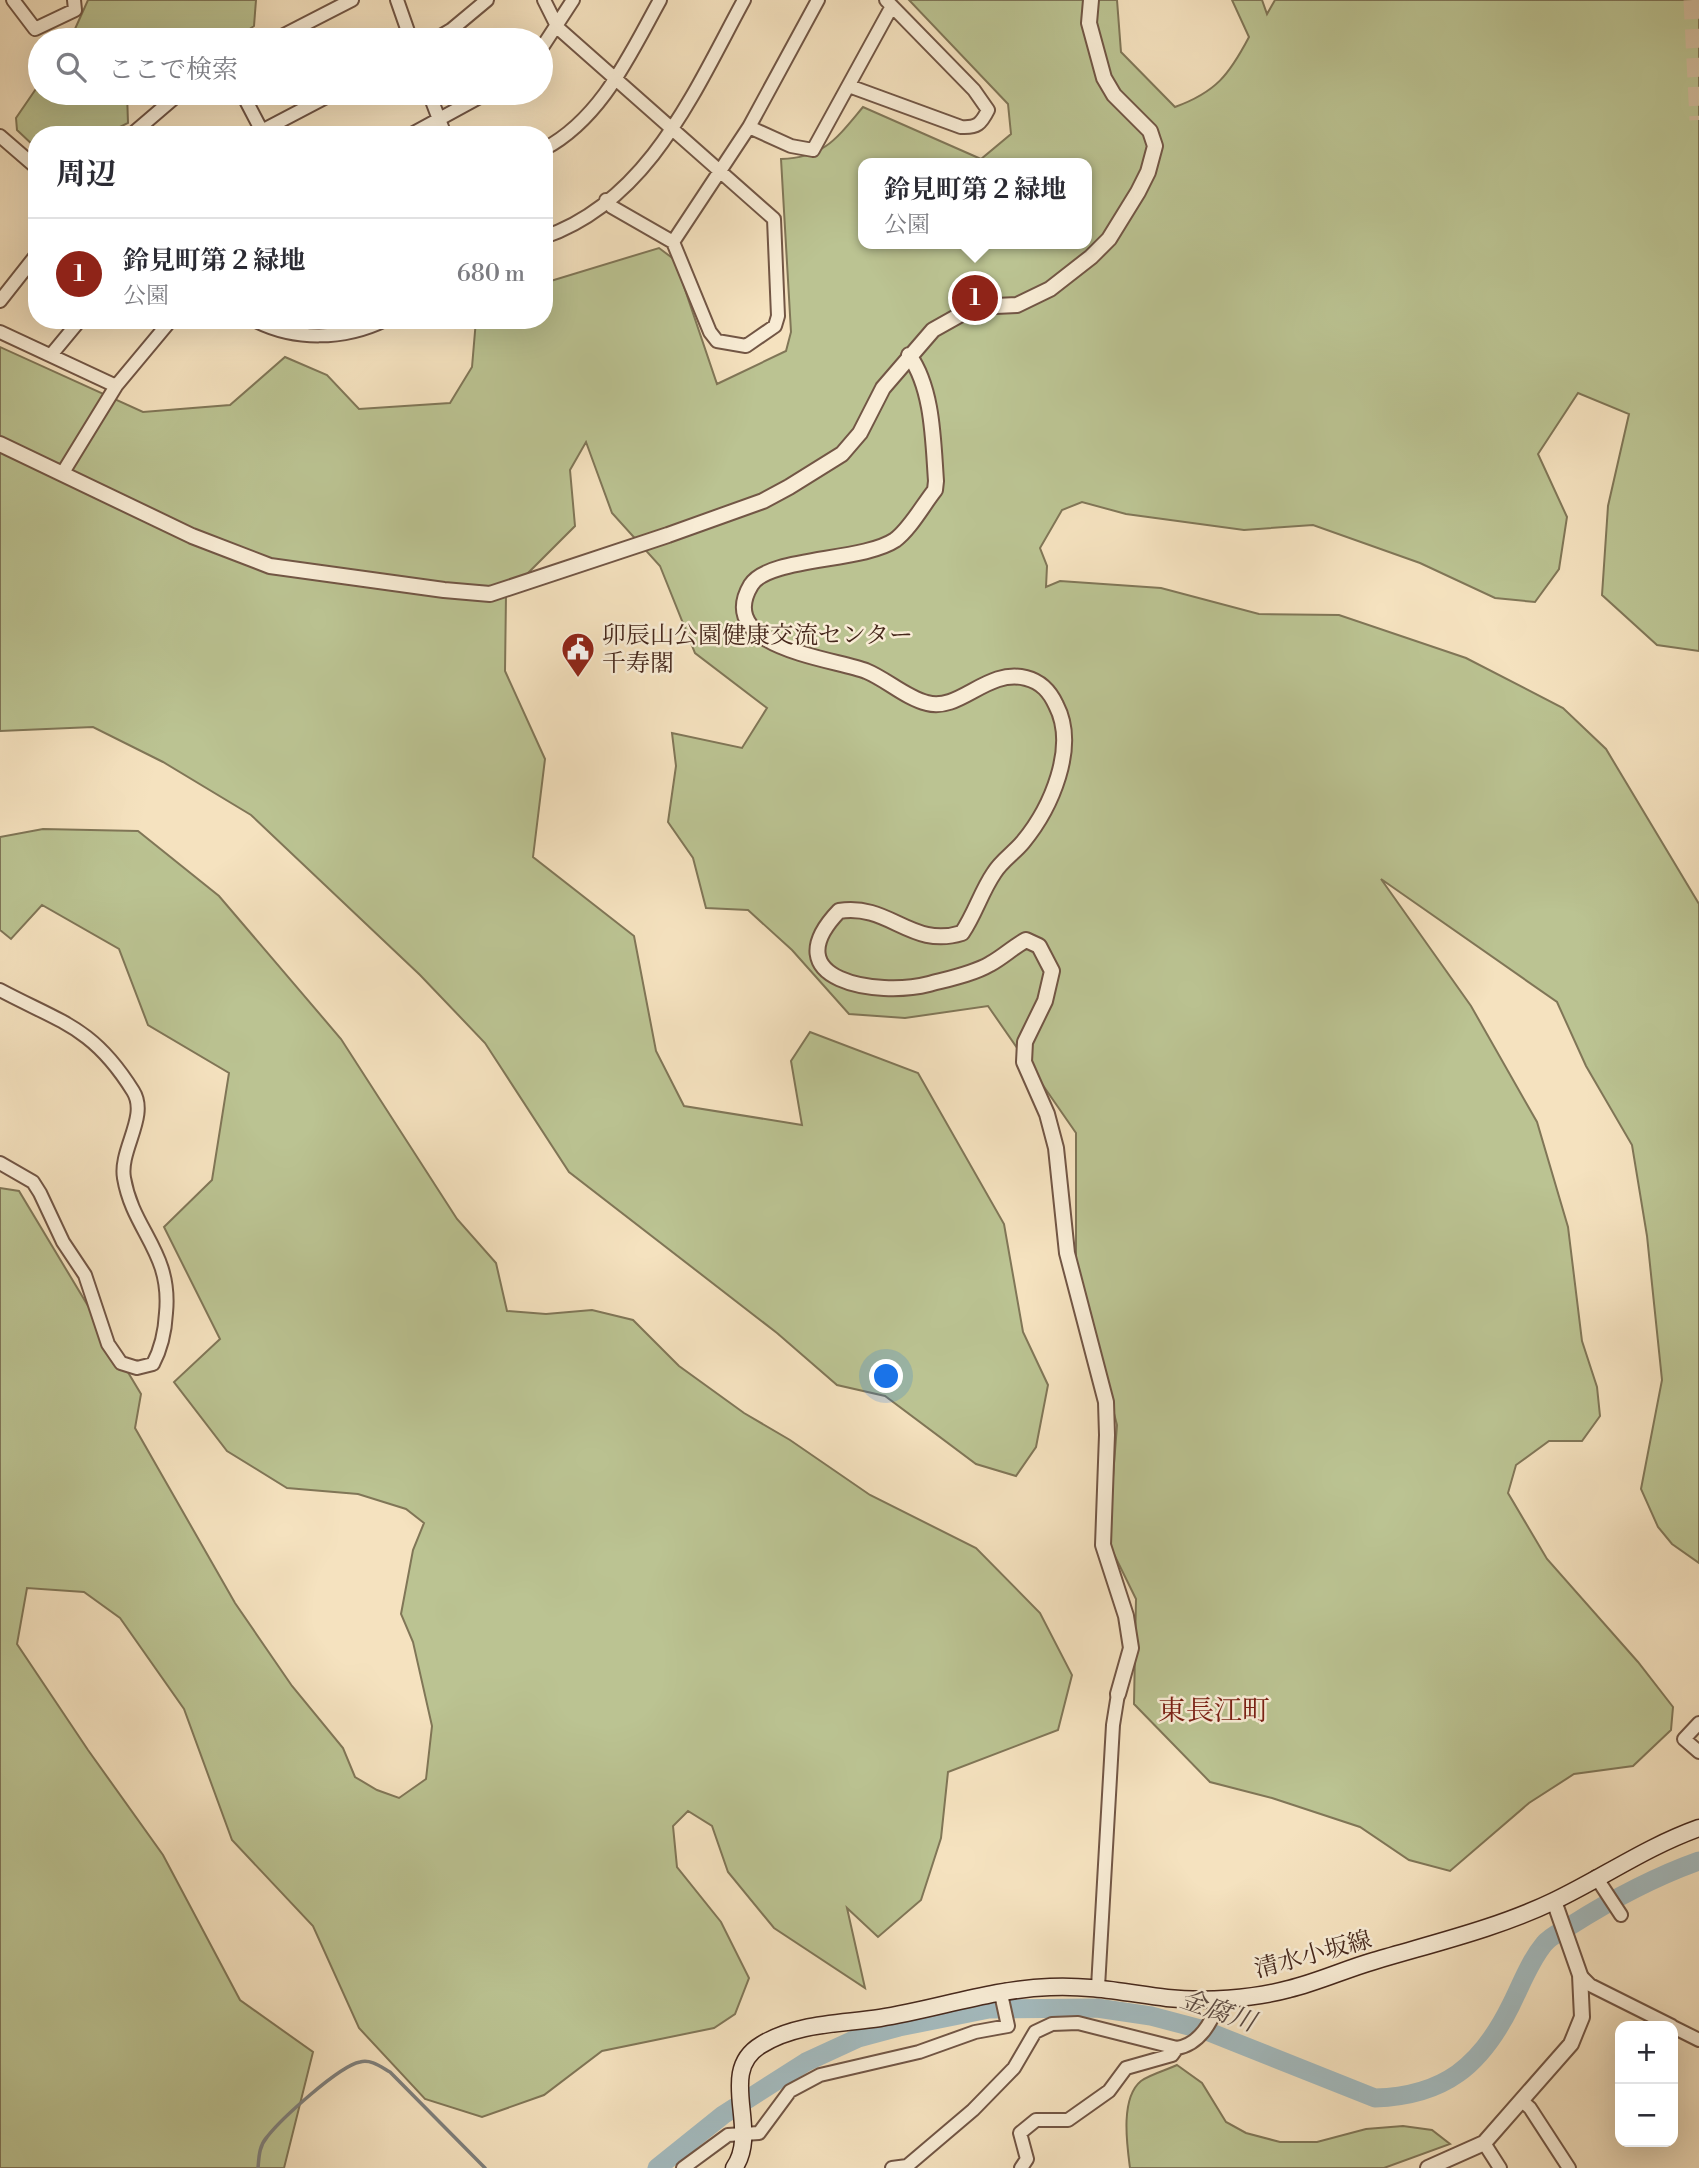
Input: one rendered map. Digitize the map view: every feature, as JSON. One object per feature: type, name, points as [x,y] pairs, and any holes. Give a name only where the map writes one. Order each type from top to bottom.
[{"type":"main road","name":"清水小坂線","points":[[734,2168],[744,2146],[739,2086],[745,2058],[759,2045],[777,2036],[816,2025],[898,2015],[1004,1992],[1098,1987],[1169,1998],[1222,1998],[1288,1990],[1557,1907],[1633,1856],[1699,1828]]},
{"type":"street","points":[[13,0],[34,28]]},
{"type":"street","points":[[37,28],[75,10],[75,0]]},
{"type":"street","points":[[297,28],[352,0]]},
{"type":"street","points":[[397,0],[407,28]]},
{"type":"street","points":[[454,28],[487,0]]},
{"type":"street","points":[[544,0],[558,28],[774,219],[778,316],[775,326],[746,346],[717,341],[710,332],[673,242],[612,207],[606,200]]},
{"type":"street","points":[[553,34],[573,0]]},
{"type":"street","points":[[553,142],[573,127],[616,80],[660,0]]},
{"type":"street","points":[[553,234],[567,229],[606,200],[653,156],[673,131],[744,0]]},
{"type":"street","points":[[673,242],[722,173],[818,0]]},
{"type":"street","points":[[0,444],[216,546],[270,566],[490,594],[763,501],[842,454],[860,433],[883,388],[933,330],[974,307],[1017,305],[1050,289],[1109,239],[1148,172],[1155,146],[1150,131],[1114,95],[1104,78],[1089,23],[1091,0]]},
{"type":"street","points":[[749,127],[791,146],[813,150],[849,86],[889,3],[974,90],[988,110],[981,123],[972,128],[961,127],[849,86]]},
{"type":"street","points":[[142,126],[166,105]]},
{"type":"street","points":[[247,105],[257,126]]},
{"type":"street","points":[[273,126],[312,105]]},
{"type":"street","points":[[433,105],[441,126]]},
{"type":"street","points":[[427,126],[466,105]]},
{"type":"street","points":[[0,136],[28,160]]},
{"type":"street","points":[[0,301],[28,265]]},
{"type":"street","points":[[51,355],[72,329]]},
{"type":"street","points":[[62,474],[116,386],[164,329]]},
{"type":"street","points":[[272,329],[319,336],[344,334],[359,329]]},
{"type":"street","points":[[0,332],[116,386]]},
{"type":"street","points":[[909,355],[920,371],[927,405],[936,470],[935,490],[897,539],[877,549],[770,570],[751,584],[745,608],[747,622],[753,633],[785,648],[874,675],[927,703],[944,704],[1001,676],[1027,678],[1048,690],[1061,715],[1066,732],[1061,765],[1042,814],[1023,842],[995,870],[962,933],[932,939],[869,910],[839,911],[822,929],[816,943],[817,957],[822,966],[844,981],[887,987],[926,985],[990,965],[1026,940],[1039,946],[1048,959],[1052,981],[1026,1042],[1024,1062],[1047,1114],[1056,1148],[1067,1253],[1106,1402],[1103,1545],[1126,1616],[1131,1648],[1118,1694],[1113,1725],[1098,1987]]},
{"type":"street","points":[[0,990],[52,1014],[92,1038],[135,1094],[136,1117],[124,1160],[124,1178],[131,1203],[163,1267],[169,1288],[161,1349],[153,1364],[137,1368],[121,1363],[108,1344],[85,1275],[63,1242],[40,1193],[33,1182],[0,1163]]},
{"type":"street","points":[[1699,1723],[1684,1739],[1699,1752]]},
{"type":"street","points":[[1599,1881],[1621,1915]]},
{"type":"street","points":[[1428,2168],[1484,2143],[1571,2044],[1582,2017],[1578,1968],[1557,1907]]},
{"type":"street","points":[[1578,1968],[1590,1984],[1662,2021]]},
{"type":"street","points":[[683,2168],[728,2135],[759,2133],[790,2091],[820,2075],[919,2052],[975,2032],[1008,2026],[1004,1992]]},
{"type":"street","points":[[1020,2168],[1027,2160],[1020,2133],[1029,2124],[1036,2120],[1068,2120],[1109,2091],[1126,2068],[1172,2055],[1194,2043],[1209,2024],[1222,1998]]},
{"type":"street","points":[[892,2168],[907,2166],[973,2110],[1014,2068],[1035,2032],[1052,2024],[1078,2023],[1181,2048]]},
{"type":"street","points":[[1678,2029],[1699,2040]]},
{"type":"street","points":[[1522,2101],[1530,2108],[1569,2168]]},
{"type":"street","points":[[1484,2143],[1500,2168]]},
{"type":"green space","points":[[88,0],[256,0],[254,26],[251,28],[75,28]]},
{"type":"green space","points":[[909,0],[1117,0],[1121,52],[1175,107],[1201,95],[1220,81],[1249,37],[1232,0],[1262,0],[1267,14],[1275,0],[1699,0],[1699,651],[1657,645],[1602,595],[1608,506],[1629,414],[1578,393],[1538,454],[1567,517],[1559,569],[1535,602],[1495,598],[1420,563],[1313,525],[1244,530],[1126,514],[1082,502],[1062,510],[1040,548],[1047,566],[1046,587],[1060,581],[1161,588],[1259,614],[1339,615],[1466,658],[1563,708],[1606,749],[1699,904],[1699,1563],[1672,1544],[1658,1527],[1641,1489],[1662,1380],[1647,1236],[1632,1145],[1586,1066],[1557,1002],[1381,879],[1471,1006],[1537,1122],[1568,1227],[1582,1341],[1597,1387],[1600,1416],[1582,1441],[1549,1441],[1516,1465],[1508,1493],[1547,1559],[1638,1662],[1673,1707],[1671,1730],[1633,1766],[1574,1774],[1529,1803],[1450,1871],[1409,1860],[1360,1827],[1272,1798],[1210,1782],[1134,1704],[1136,1599],[1108,1542],[1117,1425],[1076,1265],[1076,1133],[988,1006],[905,1018],[849,1014],[792,950],[748,910],[706,908],[693,858],[668,822],[676,766],[672,733],[742,748],[767,708],[695,653],[660,566],[612,513],[586,442],[570,470],[575,526],[506,595],[505,671],[545,759],[533,857],[634,936],[656,1051],[684,1106],[802,1125],[791,1061],[810,1032],[918,1073],[1004,1224],[1023,1332],[1048,1385],[1036,1447],[1016,1476],[976,1464],[885,1396],[837,1385],[777,1333],[569,1172],[485,1043],[420,975],[251,815],[163,762],[93,727],[0,731],[0,347],[143,412],[230,405],[285,357],[327,375],[359,409],[450,403],[472,367],[475,329],[553,329],[553,280],[659,248],[675,260],[717,384],[786,351],[791,332],[781,159],[796,158],[819,150],[837,137],[863,107],[979,158],[858,158],[858,249],[1092,249],[1092,158],[982,158],[1011,134],[1008,104]]},
{"type":"green space","points":[[28,100],[28,105],[127,105],[128,123],[122,126],[28,126],[28,140],[17,130],[16,118]]},
{"type":"green space","points":[[43,829],[138,831],[219,896],[341,1039],[457,1219],[496,1263],[507,1311],[546,1314],[592,1310],[633,1320],[679,1366],[744,1413],[790,1440],[870,1495],[976,1548],[1040,1613],[1072,1675],[1058,1730],[948,1772],[941,1838],[921,1900],[878,1937],[847,1908],[865,1988],[774,1928],[728,1872],[712,1826],[688,1811],[673,1826],[677,1867],[721,1922],[749,1978],[735,2014],[714,2028],[602,2051],[544,2095],[482,2117],[425,2099],[359,2028],[313,1926],[232,1840],[184,1709],[120,1618],[84,1592],[27,1588],[17,1644],[163,1855],[240,2000],[313,2052],[284,2168],[0,2168],[0,1188],[19,1191],[141,1394],[135,1428],[235,1603],[292,1686],[343,1748],[355,1777],[377,1790],[399,1798],[426,1779],[432,1726],[413,1642],[401,1614],[413,1550],[424,1523],[406,1509],[358,1494],[287,1488],[227,1451],[174,1382],[220,1339],[164,1227],[212,1180],[229,1073],[148,1025],[119,949],[42,905],[11,939],[0,930],[0,837]]},
{"type":"green space","points":[[1177,2065],[1202,2083],[1226,2122],[1246,2133],[1280,2142],[1317,2142],[1366,2129],[1403,2126],[1432,2130],[1450,2144],[1384,2168],[1130,2168],[1126,2122],[1134,2089],[1141,2081]]},
{"type":"waterway","name":"金腐川","points":[[657,2168],[723,2115],[806,2062],[858,2038],[989,2009],[1097,2008],[1151,2016],[1204,2030],[1375,2098],[1421,2091],[1458,2074],[1487,2045],[1511,2005],[1534,1958],[1549,1939],[1633,1890],[1699,1861]]},
{"type":"waterway","points":[[258,2168],[262,2144],[284,2118],[339,2073],[364,2061],[390,2072],[485,2168]]},
{"type":"tunnel","points":[[1693,0],[1699,120]]},
{"type":"place","name":"鈴見町第２緑地","points":[[975,298]]},
{"type":"place","name":"卯辰山公園健康交流センター 千寿閣","points":[[578,679]]},
{"type":"district","name":"東長江町","points":[[1214,1710]]}]
